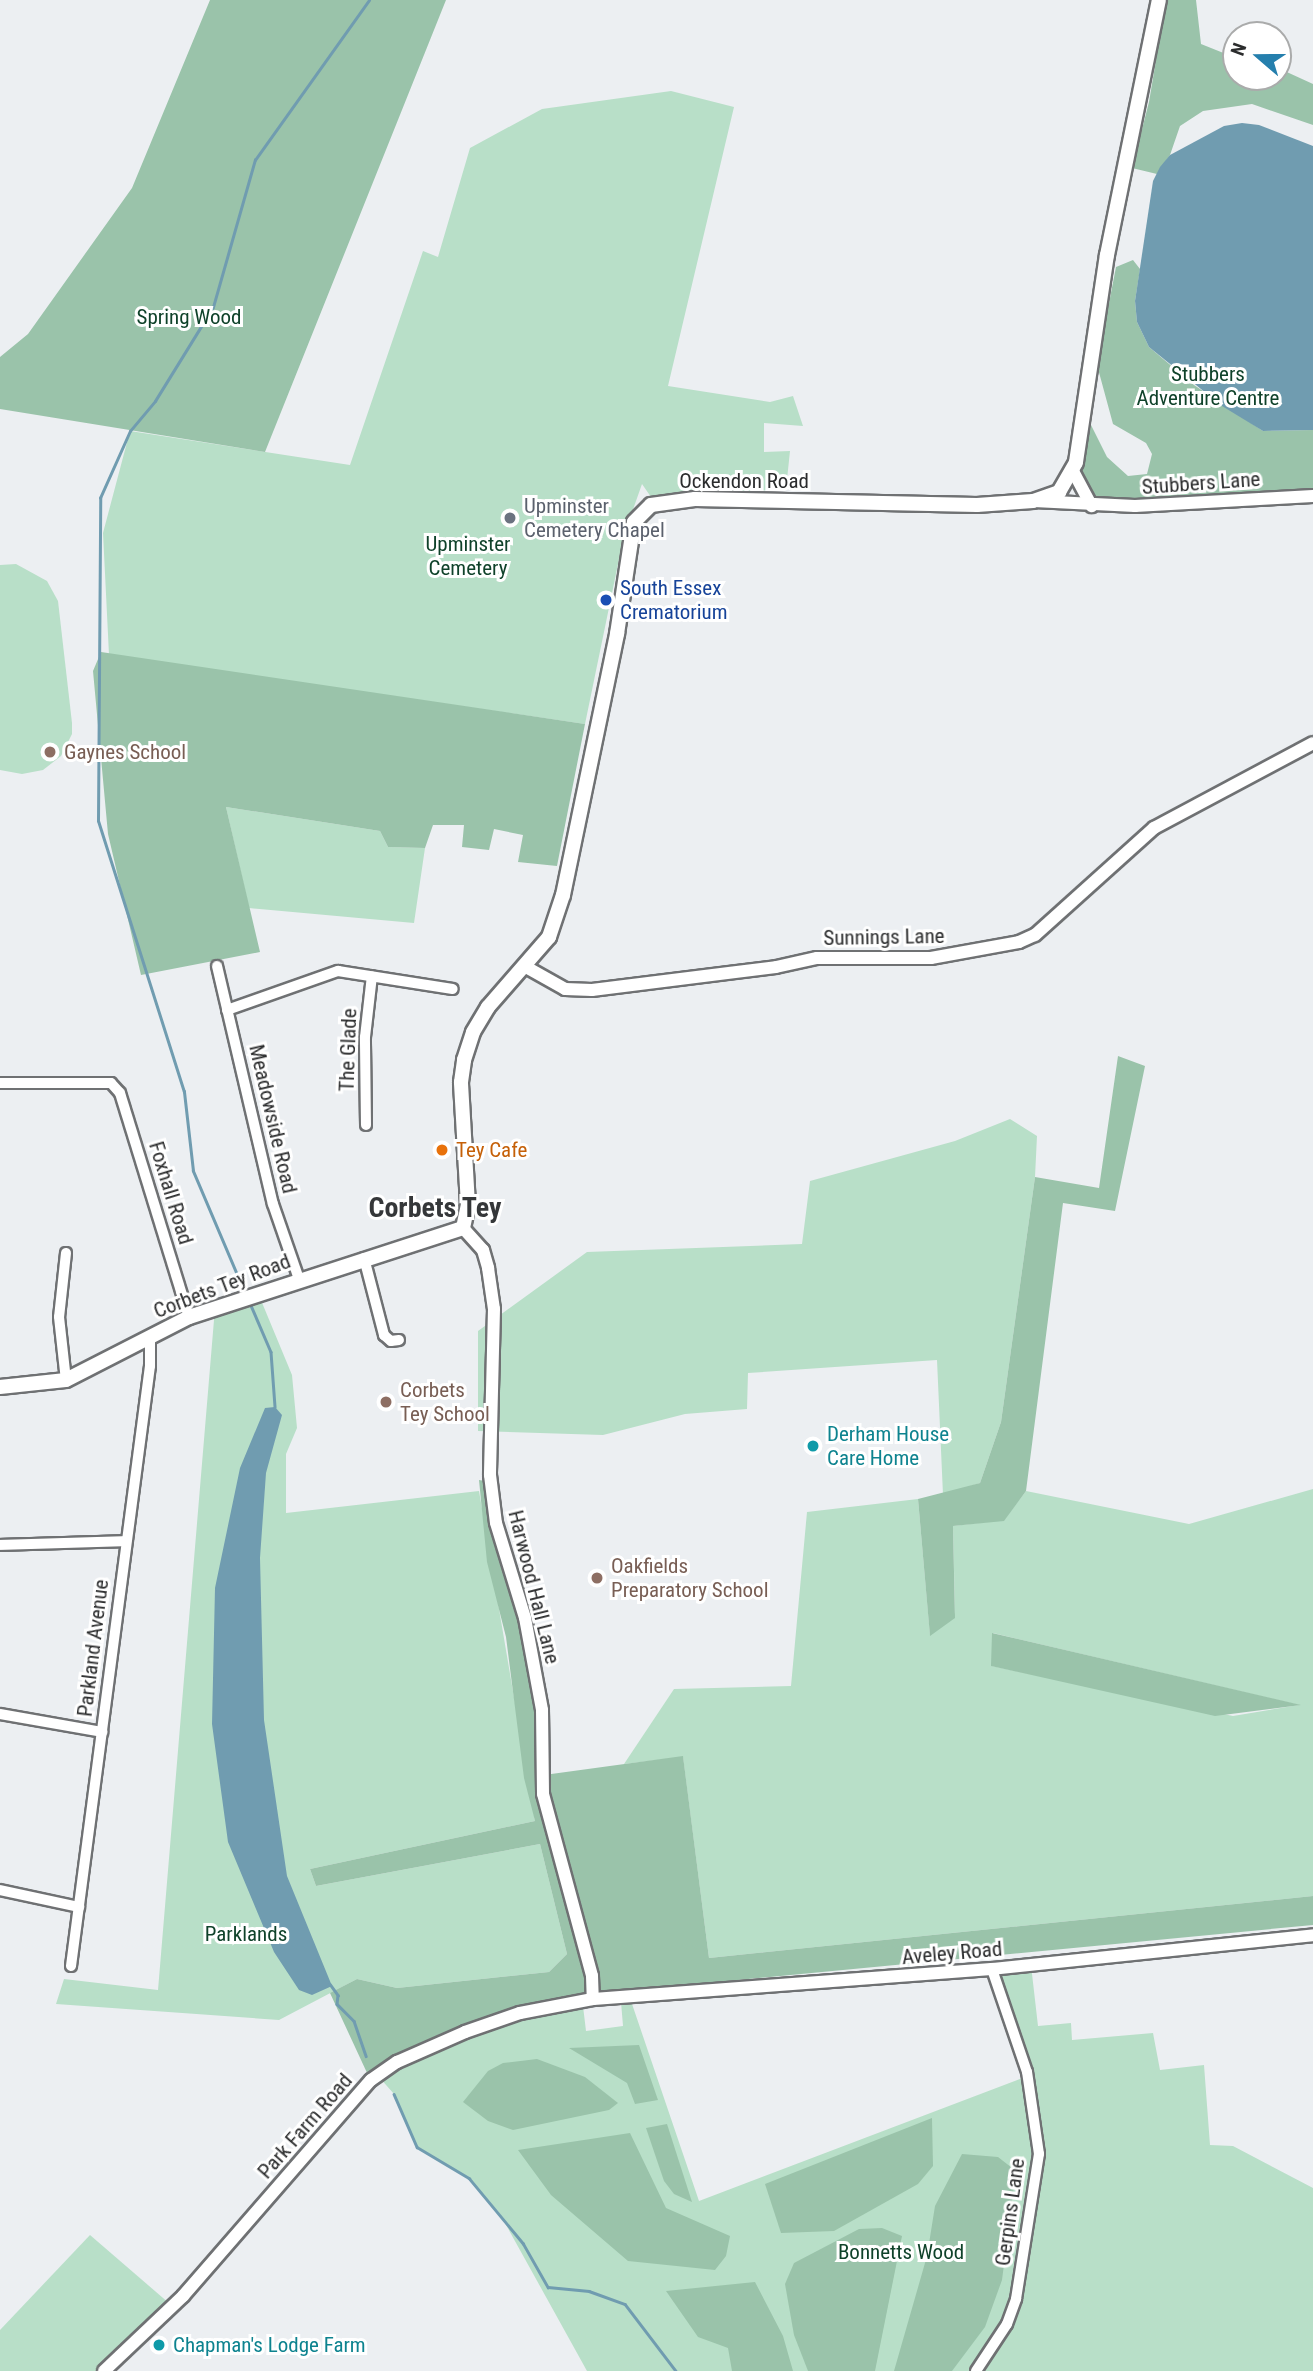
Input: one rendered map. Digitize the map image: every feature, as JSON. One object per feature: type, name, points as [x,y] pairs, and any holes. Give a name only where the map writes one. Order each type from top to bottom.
[{"type":"main road","points":[[1073,471],[1107,255],[1159,0]]},
{"type":"main road","name":"Ockendon Road","points":[[463,1228],[468,1205],[461,1083],[464,1059],[473,1032],[488,1007],[526,967],[549,937],[563,895],[617,634],[629,534],[643,511],[651,505],[695,499],[977,505],[1033,501],[1059,492],[1073,471]]},
{"type":"main road","name":"Corbets Tey Road","points":[[0,1387],[66,1380],[189,1317],[414,1241],[456,1234],[463,1228]]},
{"type":"street","points":[[1073,471],[1092,506]]},
{"type":"street","name":"Stubbers Lane","points":[[1033,501],[1092,506],[1313,496]]},
{"type":"street","name":"Sunnings Lane","points":[[526,967],[565,989],[592,990],[776,967],[817,958],[931,958],[1019,942],[1035,934],[1154,828],[1313,743]]},
{"type":"street","name":"Meadowside Road","points":[[217,966],[273,1204],[299,1279]]},
{"type":"street","points":[[227,1010],[338,971],[453,989]]},
{"type":"street","name":"The Glade","points":[[366,1125],[365,1037],[372,976]]},
{"type":"street","name":"Foxhall Road","points":[[0,1083],[111,1083],[120,1093],[189,1317]]},
{"type":"street","name":"Harwood Hall Lane","points":[[463,1228],[483,1250],[488,1268],[494,1309],[490,1475],[496,1523],[525,1618],[542,1710],[543,1794],[592,1976],[593,1999]]},
{"type":"street","points":[[66,1253],[60,1317],[66,1380]]},
{"type":"street","points":[[364,1258],[384,1335],[391,1341],[400,1340]]},
{"type":"street","name":"Parkland Avenue","points":[[71,1966],[150,1366],[150,1336]]},
{"type":"street","points":[[0,1545],[125,1541]]},
{"type":"street","points":[[0,1714],[102,1732]]},
{"type":"street","points":[[0,1891],[79,1906]]},
{"type":"street","name":"Aveley Road","points":[[593,1999],[992,1969],[1313,1935]]},
{"type":"street","name":"Gerpins Lane","points":[[976,2371],[1007,2324],[1016,2299],[1039,2154],[1027,2072],[992,1969]]},
{"type":"street","name":"Park Farm Road","points":[[104,2371],[183,2296],[371,2080],[397,2062],[465,2032],[520,2013],[593,1999]]},
{"type":"green space","name":"Spring Wood","points":[[210,0],[446,0],[265,452],[0,409],[0,357],[28,334],[132,188]]},
{"type":"green space","points":[[1166,0],[1196,0],[1201,44],[1222,52],[1222,91],[1292,91],[1292,74],[1313,84],[1313,125],[1252,104],[1203,111],[1180,126],[1170,155],[1157,174],[1132,168],[1149,102]]},
{"type":"green space","name":"Upminster Cemetery","points":[[671,91],[734,107],[668,386],[770,402],[793,396],[803,426],[764,423],[764,452],[790,451],[786,489],[651,497],[642,484],[624,535],[585,724],[109,655],[103,533],[130,431],[350,465],[423,251],[438,257],[470,148],[542,109]]},
{"type":"green space","points":[[1133,260],[1140,269],[1135,301],[1137,322],[1149,347],[1194,385],[1263,431],[1313,430],[1313,488],[1125,500],[1097,499],[1088,490],[1081,469],[1091,425],[1107,457],[1128,476],[1147,474],[1152,454],[1146,443],[1113,424],[1097,365],[1116,267]]},
{"type":"green space","points":[[16,564],[47,581],[58,601],[72,723],[72,734],[61,756],[43,770],[22,774],[0,770],[0,565]]},
{"type":"green space","points":[[101,652],[585,724],[557,866],[518,862],[523,835],[494,829],[489,850],[462,847],[464,825],[433,825],[425,848],[388,847],[380,831],[226,807],[260,952],[141,975],[108,834],[93,671]]},
{"type":"green space","points":[[226,807],[380,831],[388,847],[425,848],[414,923],[249,908]]},
{"type":"green space","points":[[1118,1056],[1145,1066],[1115,1211],[1063,1203],[1026,1491],[1004,1521],[953,1526],[955,1618],[930,1636],[918,1499],[980,1483],[1001,1422],[1035,1177],[1099,1188]]},
{"type":"green space","points":[[1010,1119],[1037,1136],[1035,1177],[1001,1422],[980,1483],[943,1495],[937,1360],[748,1373],[747,1409],[685,1414],[603,1435],[478,1431],[478,1331],[587,1252],[802,1244],[810,1181],[955,1141]]},
{"type":"green space","name":"Parklands","points":[[258,1293],[292,1375],[297,1428],[286,1454],[286,1513],[479,1491],[535,1821],[310,1869],[316,1886],[540,1844],[567,1954],[549,1972],[397,1988],[357,1979],[279,2020],[56,2004],[64,1979],[158,1990],[215,1308]]},
{"type":"green space","points":[[479,1480],[491,1482],[525,1618],[544,1775],[683,1756],[709,1958],[1313,1896],[1313,1925],[571,1996],[515,2006],[389,2059],[368,2075],[330,1993],[357,1979],[397,1988],[549,1972],[567,1954],[540,1844],[316,1886],[310,1869],[535,1821],[524,1778],[506,1637],[487,1562]]},
{"type":"green space","points":[[1313,1489],[1313,1896],[709,1958],[683,1757],[624,1764],[674,1689],[791,1686],[807,1512],[918,1499],[930,1635],[955,1613],[953,1526],[1004,1520],[1026,1491],[1189,1524]],"holes":[[[993,1633],[1299,1705],[1233,1716],[992,1666]]]},
{"type":"green space","points":[[992,1633],[1301,1705],[1215,1716],[991,1666]]},
{"type":"green space","name":"Bonnetts Wood","points":[[1031,1965],[1038,2026],[1071,2023],[1072,2040],[1153,2033],[1160,2070],[1204,2065],[1210,2145],[1233,2146],[1313,2188],[1313,2371],[973,2371],[992,2342],[970,2371],[587,2371],[500,2214],[469,2178],[417,2147],[394,2094],[379,2077],[520,2013],[583,2006],[586,2031],[623,2026],[621,2002],[631,2001],[699,2201],[1025,2077],[992,1969]]},
{"type":"green space","points":[[639,2045],[658,2100],[635,2104],[627,2083],[569,2048]]},
{"type":"green space","points":[[537,2059],[585,2077],[618,2103],[609,2110],[513,2130],[488,2121],[463,2102],[488,2071],[503,2063]]},
{"type":"green space","points":[[932,2118],[933,2166],[918,2184],[834,2231],[781,2233],[765,2184]]},
{"type":"green space","points":[[667,2124],[692,2202],[674,2194],[664,2181],[646,2128]]},
{"type":"green space","points":[[630,2133],[666,2208],[730,2236],[726,2256],[715,2270],[628,2261],[551,2195],[518,2150]]},
{"type":"green space","points":[[962,2154],[998,2157],[1016,2171],[1002,2280],[985,2327],[952,2371],[894,2371],[927,2256],[935,2206]]},
{"type":"green space","points":[[882,2228],[902,2236],[875,2371],[808,2371],[794,2335],[785,2284],[794,2263],[859,2229]]},
{"type":"green space","points":[[90,2235],[170,2304],[104,2371],[0,2371],[0,2330]]},
{"type":"green space","points":[[755,2282],[783,2336],[793,2371],[732,2371],[728,2348],[698,2337],[666,2291]]},
{"type":"water","points":[[1242,123],[1259,125],[1313,146],[1313,430],[1263,431],[1222,406],[1149,347],[1137,322],[1135,301],[1153,181],[1160,167],[1170,155],[1224,126]]},
{"type":"water","points":[[275,1407],[282,1415],[266,1473],[260,1558],[264,1720],[287,1876],[332,1986],[312,1995],[299,1990],[274,1952],[228,1842],[212,1724],[215,1588],[240,1468],[265,1408]]},
{"type":"waterway","points":[[243,1289],[193,1171],[184,1092],[98,821],[100,498],[130,431],[155,401],[213,307],[255,160],[369,0]]},
{"type":"waterway","points":[[250,1303],[271,1352],[275,1407]]},
{"type":"waterway","points":[[330,1984],[338,1995],[337,2004],[354,2021],[366,2056]]},
{"type":"waterway","points":[[394,2094],[417,2147],[469,2178],[523,2243],[548,2287],[589,2291],[625,2304],[676,2371]]},
{"type":"place","name":"Upminster Cemetery Chapel","points":[[510,518]]},
{"type":"place","name":"South Essex Crematorium","points":[[606,600]]},
{"type":"place","name":"Gaynes School","points":[[50,752]]},
{"type":"place","name":"Tey Cafe","points":[[442,1150]]},
{"type":"place","name":"Corbets Tey School","points":[[386,1402]]},
{"type":"place","name":"Derham House Care Home","points":[[813,1446]]},
{"type":"place","name":"Oakfields Preparatory School","points":[[597,1578]]},
{"type":"place","name":"Chapman's Lodge Farm","points":[[159,2345]]},
{"type":"district","name":"Corbets Tey","points":[[435,1208]]},
{"type":"park label","name":"Stubbers Adventure Centre","points":[[1208,386]]}]
